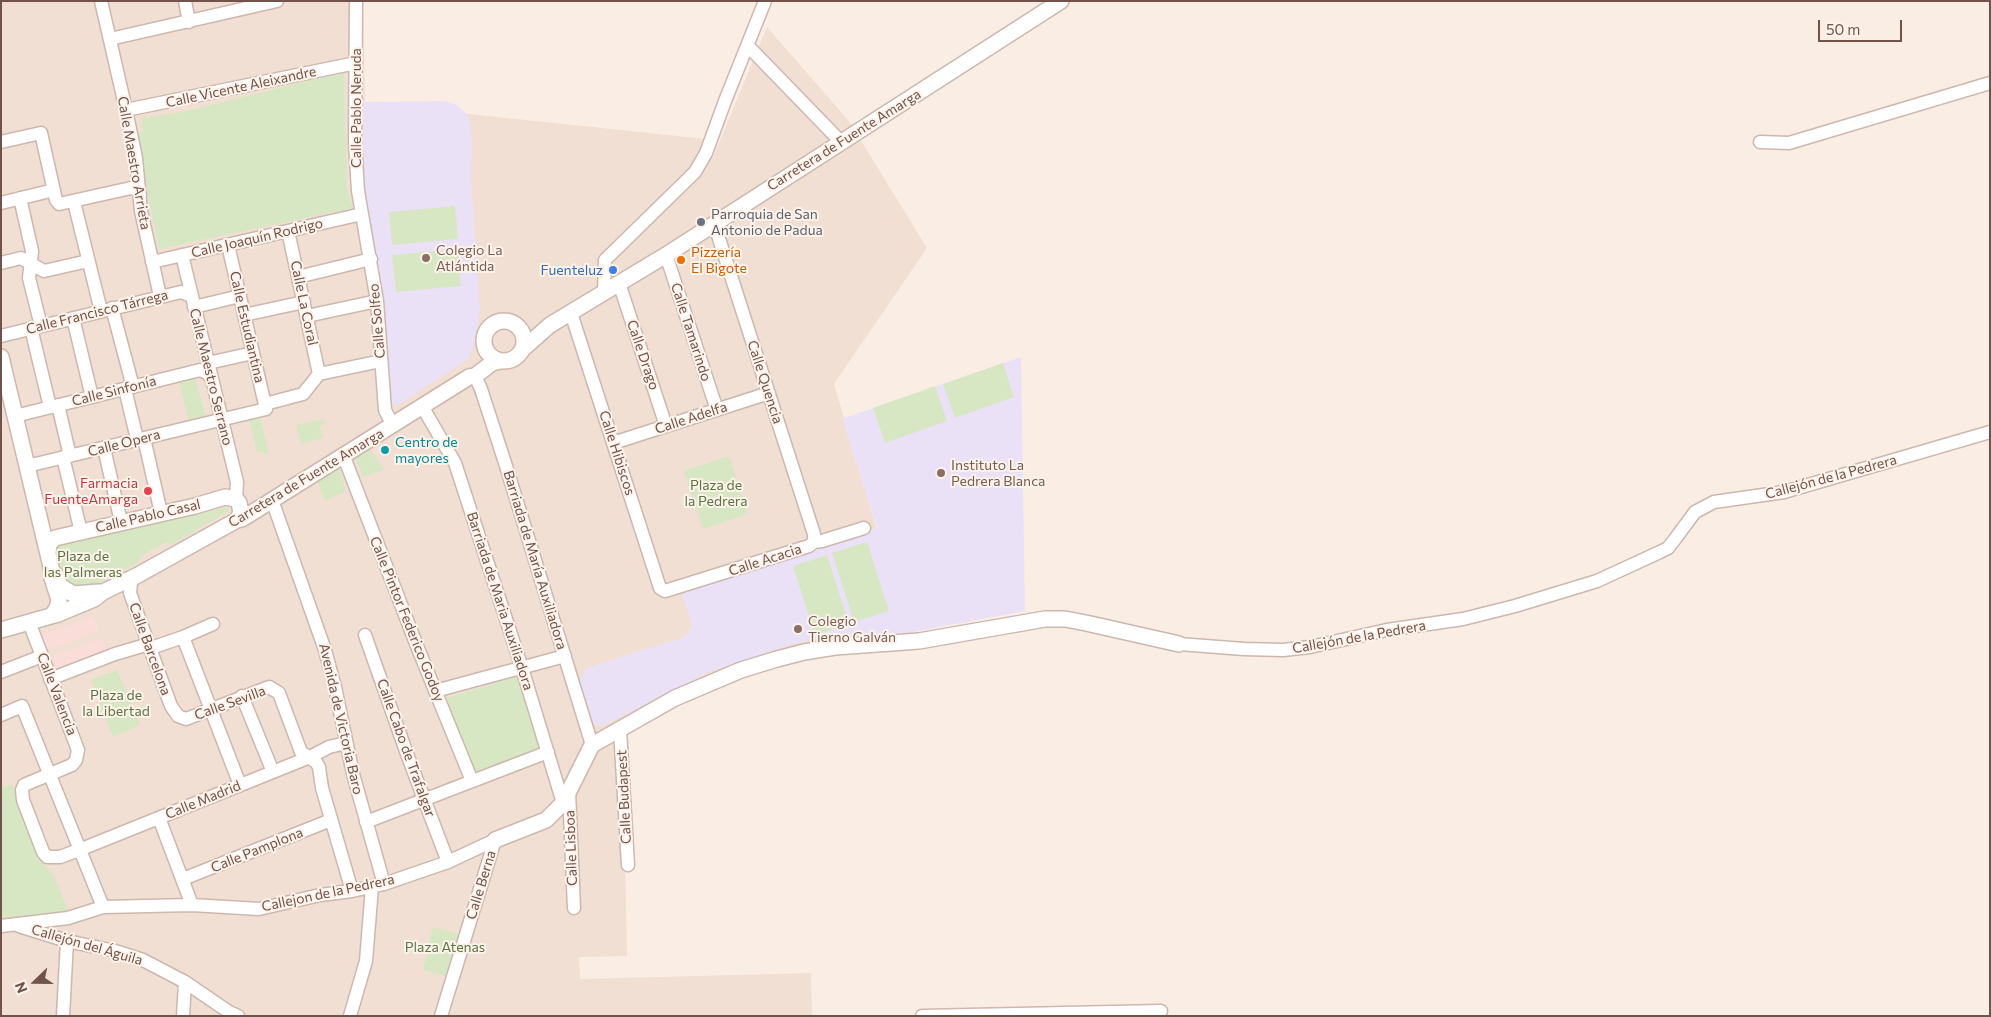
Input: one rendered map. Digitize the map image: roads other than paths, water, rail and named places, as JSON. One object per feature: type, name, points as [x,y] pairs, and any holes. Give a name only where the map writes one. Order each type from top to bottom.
[{"type":"street","name":"Calle Maestro Arrieta","points":[[100,1],[136,158],[141,211],[160,296]]},
{"type":"street","points":[[185,1],[189,22]]},
{"type":"street","name":"Calle Pablo Neruda","points":[[356,1],[355,143],[358,192],[362,214]]},
{"type":"street","points":[[604,292],[605,260],[696,172],[706,153],[765,1]]},
{"type":"street","name":"Carretera de Fuente Amarga","points":[[524,348],[550,325],[666,255],[1061,1]]},
{"type":"street","points":[[110,39],[273,2]]},
{"type":"street","points":[[748,46],[841,142]]},
{"type":"street","name":"Calle Vicente Aleixandre","points":[[126,110],[356,63]]},
{"type":"street","points":[[1760,142],[1788,143],[1990,83]]},
{"type":"street","points":[[1,142],[41,133],[59,204],[130,188],[137,190],[140,195]]},
{"type":"street","points":[[1,203],[54,190]]},
{"type":"street","points":[[20,198],[32,252],[30,278],[36,327],[81,532]]},
{"type":"street","points":[[74,202],[88,261],[106,310],[129,388],[161,513]]},
{"type":"street","name":"Calle Joaquín Rodrigo","points":[[152,262],[362,214]]},
{"type":"street","name":"Calle Solfeo","points":[[362,214],[377,301],[385,410],[393,426]]},
{"type":"street","name":"Calle Quencia","points":[[714,223],[814,534],[814,542]]},
{"type":"street","name":"Calle La Coral","points":[[288,231],[319,374]]},
{"type":"street","name":"Calle Estudiantina","points":[[228,245],[265,406]]},
{"type":"street","name":"Calle Maestro Serrano","points":[[182,255],[237,482],[237,501]]},
{"type":"street","name":"Calle Tamarindo","points":[[666,255],[717,410]]},
{"type":"street","points":[[1,263],[21,258],[44,271],[88,261]]},
{"type":"street","points":[[298,277],[371,259]]},
{"type":"street","name":"Calle Drago","points":[[619,283],[666,426]]},
{"type":"street","name":"Calle Francisco Tárrega","points":[[1,336],[182,292],[193,301],[240,296]]},
{"type":"street","points":[[306,316],[377,301]]},
{"type":"street","points":[[244,315],[304,302]]},
{"type":"street","name":"Calle Hibiscos","points":[[571,313],[660,588],[664,591]]},
{"type":"street","points":[[73,318],[92,397]]},
{"type":"street","points":[[503,320],[514,323],[519,326],[524,336],[524,348],[512,360],[500,361],[490,355],[484,345],[485,334],[492,324],[503,320]]},
{"type":"street","name":"Carretera de Fuente Amarga","points":[[514,323],[530,326],[550,325]]},
{"type":"street","name":"Carretera de Fuente Amarga","points":[[472,376],[471,370],[481,359],[484,345]]},
{"type":"street","points":[[208,363],[253,353]]},
{"type":"street","points":[[1,357],[58,600],[57,608],[53,614]]},
{"type":"street","points":[[319,374],[381,360]]},
{"type":"street","name":"Carretera de Fuente Amarga","points":[[1,630],[94,599],[102,592],[258,510],[422,406],[492,363],[500,361]]},
{"type":"street","name":"Calle Sinfonía","points":[[15,416],[200,370],[207,372],[211,378]]},
{"type":"street","name":"Calle Opera","points":[[27,466],[222,419],[265,406],[303,394],[319,374]]},
{"type":"street","name":"Barriada de María Auxiliadora","points":[[472,376],[481,389],[506,466],[592,746]]},
{"type":"street","name":"Calle Adelfa","points":[[613,443],[768,393]]},
{"type":"street","name":"Barriada de Maria Auxiliadora","points":[[422,406],[455,463],[522,668],[563,803]]},
{"type":"street","name":"Callejón de la Pedrera","points":[[592,746],[675,698],[742,670],[804,652],[835,647],[919,642],[1045,619],[1086,623],[1179,644],[1283,650],[1310,647],[1387,630],[1463,618],[1515,606],[1596,581],[1660,552],[1668,548],[1695,512],[1714,502],[1784,492],[1990,432]]},
{"type":"street","points":[[104,448],[121,522]]},
{"type":"street","name":"Calle Pintor Federico Godoy","points":[[344,457],[472,781]]},
{"type":"street","name":"Calle Pablo Casal","points":[[48,553],[49,544],[55,538],[225,497],[237,501],[244,506],[267,503]]},
{"type":"street","points":[[237,501],[241,512],[237,520]]},
{"type":"street","name":"Avenida de Victoria Baro","points":[[267,503],[325,650],[366,822],[378,885]]},
{"type":"street","name":"Calle Acacia","points":[[664,591],[809,546],[814,542],[864,528]]},
{"type":"street","points":[[52,571],[57,576],[60,586],[73,594],[102,592]]},
{"type":"street","name":"Calle Barcelona","points":[[138,574],[131,582],[129,590],[174,713],[186,719]]},
{"type":"street","name":"Calle Valencia","points":[[29,622],[78,750],[76,760],[72,765],[49,774]]},
{"type":"street","points":[[50,679],[115,654],[183,637],[213,624]]},
{"type":"street","name":"Calle Cabo de Trafalgar","points":[[365,634],[424,801],[448,862]]},
{"type":"street","points":[[183,637],[240,784]]},
{"type":"street","points":[[1,672],[42,656]]},
{"type":"street","points":[[435,691],[565,656]]},
{"type":"street","name":"Calle Sevilla","points":[[186,719],[269,687],[279,693],[301,752],[310,758]]},
{"type":"street","points":[[242,696],[273,772]]},
{"type":"street","points":[[1,715],[22,706],[103,907]]},
{"type":"street","name":"Calle Budapest","points":[[620,729],[628,865]]},
{"type":"street","name":"Calle Madrid","points":[[49,774],[24,785],[22,790],[23,800],[43,852],[47,857],[60,857],[240,784],[310,758],[329,747],[346,743]]},
{"type":"street","name":"Callejon de la Pedrera","points":[[7,925],[68,918],[103,907],[192,905],[259,909],[320,895],[378,885],[448,862],[495,840],[546,820],[563,803],[592,746]]},
{"type":"street","points":[[366,822],[548,752]]},
{"type":"street","points":[[310,758],[319,767],[322,788],[352,891]]},
{"type":"street","name":"Calle Lisboa","points":[[569,788],[574,908]]},
{"type":"street","points":[[159,818],[192,905]]},
{"type":"street","name":"Calle Pamplona","points":[[182,879],[331,820]]},
{"type":"street","name":"Calle Berna","points":[[441,1016],[495,840]]},
{"type":"street","points":[[350,1016],[366,961],[378,885]]},
{"type":"street","name":"Callejón del Águila","points":[[7,925],[134,957],[185,982],[238,1016]]},
{"type":"street","points":[[63,1016],[68,941]]},
{"type":"street","points":[[183,1016],[185,982]]},
{"type":"street","points":[[922,1016],[1161,1011]]},
{"type":"place","name":"Parroquia de San Antonio de Padua","points":[[701,222]]},
{"type":"place","name":"Colegio La Atlántida","points":[[426,258]]},
{"type":"place","name":"Pizzería El Bigote","points":[[681,260]]},
{"type":"place","name":"Fuenteluz","points":[[613,270]]},
{"type":"place","name":"Centro de mayores","points":[[385,450]]},
{"type":"place","name":"Instituto La Pedrera Blanca","points":[[941,473]]},
{"type":"place","name":"Farmacia FuenteAmarga","points":[[148,491]]},
{"type":"place","name":"Colegio Tierno Galván","points":[[798,629]]},
{"type":"park label","name":"Plaza de la Pedrera","points":[[716,494]]},
{"type":"park label","name":"Plaza de las Palmeras","points":[[83,564]]},
{"type":"park label","name":"Plaza de la Libertad","points":[[116,704]]},
{"type":"park label","name":"Plaza Atenas","points":[[445,947]]}]
